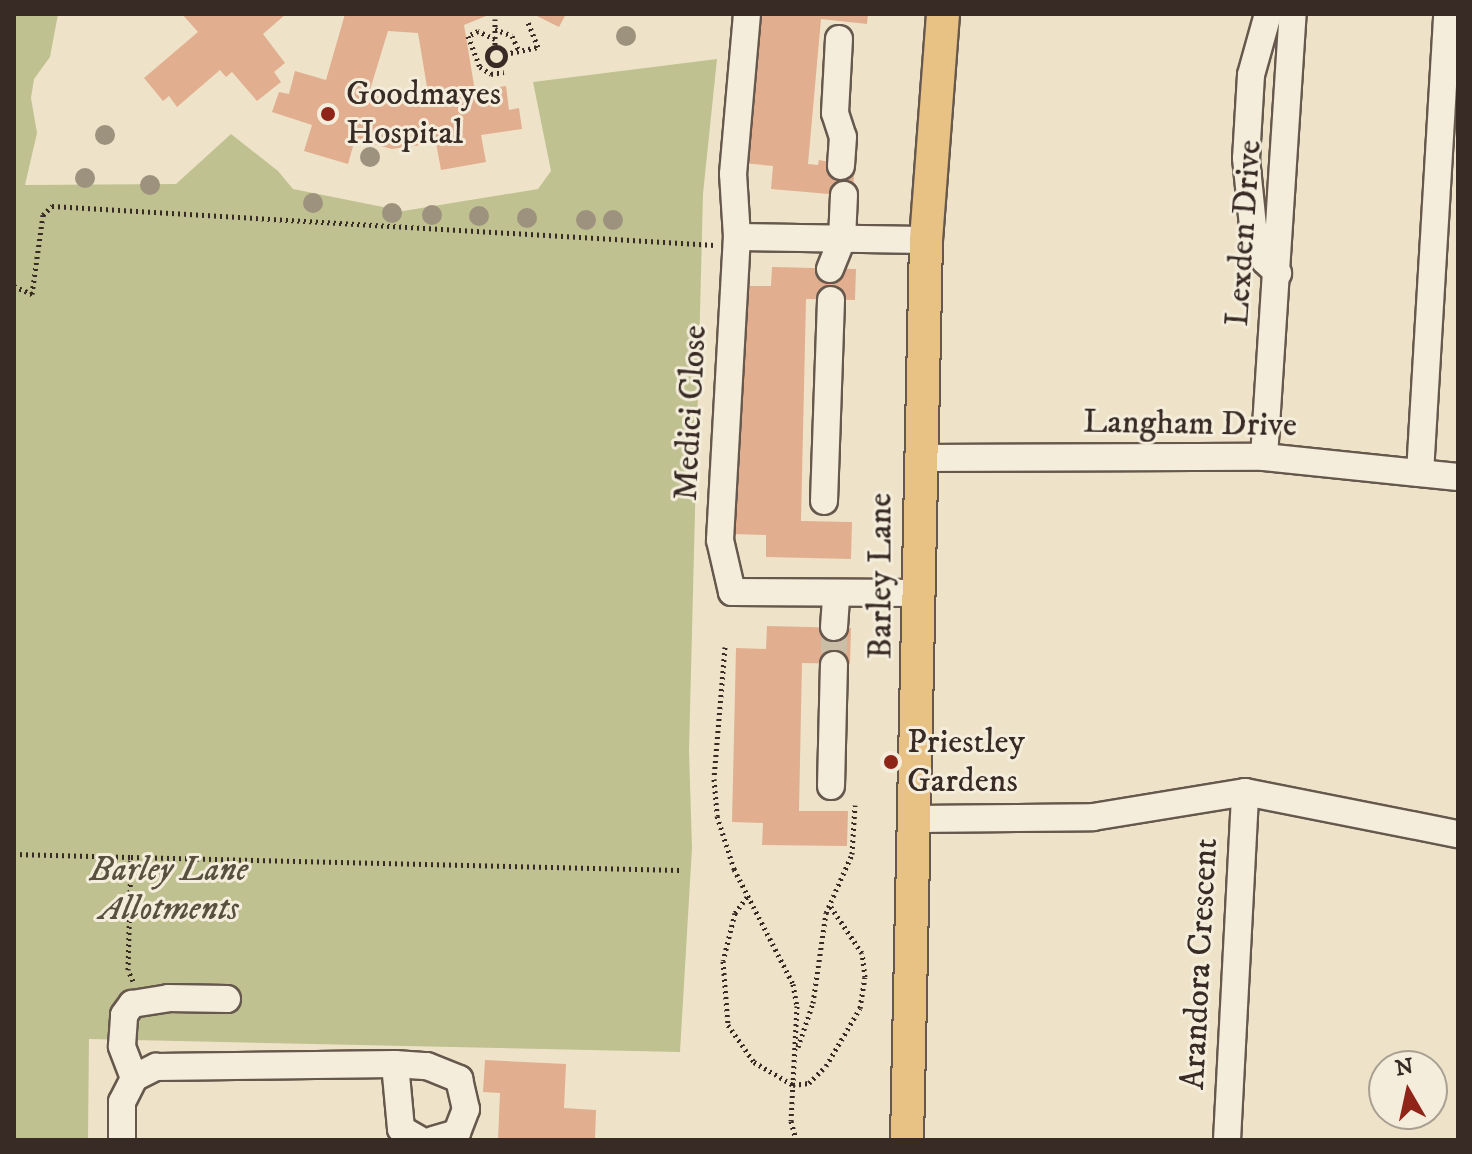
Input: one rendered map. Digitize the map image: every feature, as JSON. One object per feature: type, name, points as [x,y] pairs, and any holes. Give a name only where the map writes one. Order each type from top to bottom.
[{"type":"main road","name":"Barley Lane","points":[[907,1140],[921,593],[919,458],[926,240],[943,14]]},
{"type":"street","points":[[747,14],[733,174],[736,241],[926,240]]},
{"type":"street","points":[[1268,14],[1251,75],[1246,158],[1254,236],[1265,261],[1278,273]]},
{"type":"street","name":"Lexden Drive","points":[[1264,457],[1293,14]]},
{"type":"street","points":[[1420,473],[1447,14]]},
{"type":"street","points":[[839,39],[835,113],[843,137],[841,166]]},
{"type":"street","points":[[830,269],[842,239],[844,195]]},
{"type":"street","name":"Medici Close","points":[[736,241],[720,540],[732,592],[836,595],[921,593]]},
{"type":"street","points":[[824,501],[831,300]]},
{"type":"street","name":"Langham Drive","points":[[919,458],[1264,457],[1458,477]]},
{"type":"street","points":[[834,627],[836,595]]},
{"type":"street","points":[[831,786],[834,665]]},
{"type":"street","points":[[916,819],[1093,817],[1245,792],[1458,834]]},
{"type":"street","name":"Arandora Crescent","points":[[1227,1140],[1245,792]]},
{"type":"street","points":[[134,1078],[123,1054],[121,1028],[124,1015],[143,1000],[227,999]]},
{"type":"street","points":[[395,1064],[401,1129],[420,1140]]},
{"type":"street","points":[[122,1140],[122,1102],[134,1078],[156,1067],[395,1064],[427,1066],[459,1079],[466,1109],[457,1133],[433,1140]]},
{"type":"path","points":[[495,19],[495,48]]},
{"type":"path","points":[[495,48],[505,54],[538,47],[528,22]]},
{"type":"path","points":[[495,29],[512,36],[519,51]]},
{"type":"path","points":[[495,39],[478,31],[468,36],[480,67],[491,74],[504,72]]},
{"type":"path","points":[[495,48],[488,52],[490,62],[500,64],[505,54]]},
{"type":"path","points":[[14,286],[32,294],[43,215],[52,206],[736,241]]},
{"type":"path","points":[[725,647],[716,804],[747,897],[793,984],[796,1140]]},
{"type":"path","points":[[796,1055],[813,1003],[829,904],[852,854],[855,805]]},
{"type":"path","points":[[14,854],[680,870]]},
{"type":"path","points":[[131,857],[128,970],[143,1000]]},
{"type":"path","points":[[747,897],[735,913],[723,961],[728,1025],[754,1062],[793,1085],[809,1083],[826,1066],[860,1008],[865,977],[862,953],[829,904]]},
{"type":"green space","name":"Barley Lane Allotments","points":[[14,14],[58,14],[50,57],[34,79],[31,98],[37,133],[25,185],[176,184],[231,134],[278,171],[293,189],[403,211],[538,189],[551,171],[533,82],[717,59],[703,194],[689,751],[692,848],[680,1052],[89,1039],[88,1140],[14,1140]]},
{"type":"building","points":[[182,14],[286,14],[263,34],[285,63],[274,72],[281,82],[257,101],[232,72],[226,77],[220,70],[177,107],[169,96],[163,101],[144,78],[198,32]]},
{"type":"building","points":[[345,14],[491,14],[464,25],[475,91],[506,86],[509,110],[519,108],[522,129],[481,135],[486,162],[441,170],[436,143],[392,149],[355,139],[348,164],[304,151],[312,125],[272,112],[279,92],[289,94],[295,71],[326,80]],"holes":[[[388,31],[418,33],[429,99],[397,103],[369,93]]]},
{"type":"building","points":[[533,14],[566,14],[559,27]]},
{"type":"building","points":[[757,14],[868,14],[867,24],[821,19],[808,164],[818,165],[819,160],[855,167],[852,196],[771,189],[773,166],[743,163]]},
{"type":"building","points":[[772,267],[856,269],[855,300],[806,299],[801,521],[852,522],[851,559],[766,557],[766,535],[733,534],[739,286],[771,286]]},
{"type":"building","points":[[767,626],[851,628],[850,664],[802,663],[799,811],[848,811],[847,846],[762,845],[763,823],[732,822],[736,648],[766,649]]},
{"type":"building","points":[[485,1060],[566,1064],[564,1108],[596,1110],[595,1140],[498,1140],[500,1093],[483,1092]]},
{"type":"tunnel","points":[[834,627],[834,665]]},
{"type":"place","name":"Goodmayes Hospital","points":[[328,114]]},
{"type":"place","name":"Priestley Gardens","points":[[891,762]]}]
